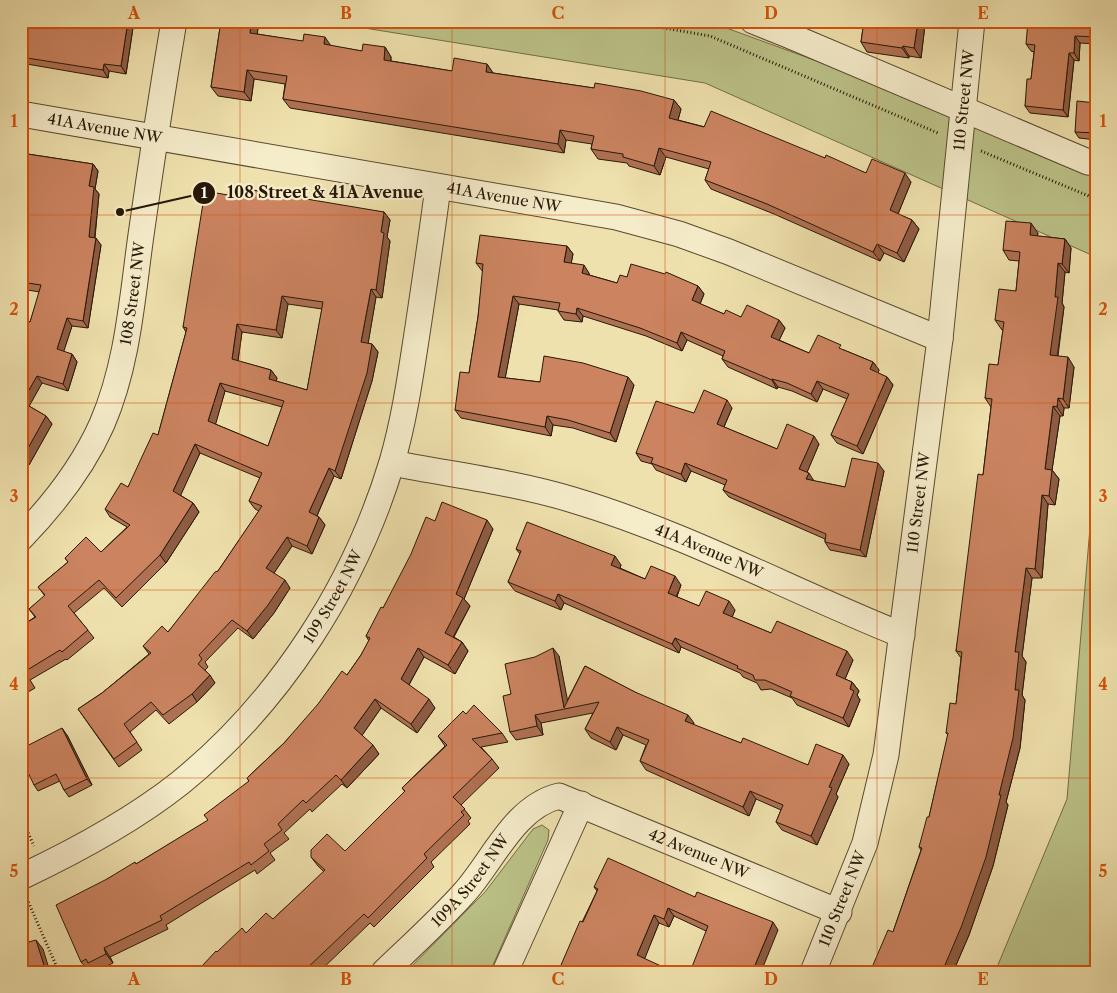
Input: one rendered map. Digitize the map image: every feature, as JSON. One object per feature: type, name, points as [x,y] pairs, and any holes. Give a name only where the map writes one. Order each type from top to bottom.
[{"type":"street","name":"108 Street NW","points":[[21,538],[67,485],[84,459],[102,424],[113,394],[127,339],[154,138],[174,21]]},
{"type":"street","points":[[753,21],[794,29],[964,110],[1088,162],[1096,163]]},
{"type":"street","name":"110 Street NW","points":[[813,972],[839,912],[864,843],[879,790],[886,755],[940,339],[972,21]]},
{"type":"street","name":"41A Avenue NW","points":[[21,114],[616,217],[679,234],[940,339]]},
{"type":"street","name":"109 Street NW","points":[[23,885],[127,820],[179,783],[228,740],[269,694],[321,621],[351,566],[392,463],[406,406],[438,187]]},
{"type":"street","name":"41A Avenue NW","points":[[392,463],[527,487],[574,500],[666,532],[902,635]]},
{"type":"street","name":"109A Street NW","points":[[384,972],[465,892],[522,818],[544,800],[570,800]]},
{"type":"street","points":[[505,972],[570,800]]},
{"type":"street","name":"42 Avenue NW","points":[[570,800],[839,912]]},
{"type":"path","points":[[625,21],[710,36],[1096,199]]},
{"type":"path","points":[[21,817],[36,848]]},
{"type":"path","points":[[23,885],[59,972]]},
{"type":"green space","points":[[321,21],[710,22],[1096,163],[1096,257],[705,83]]},
{"type":"green space","points":[[1096,457],[1096,972],[995,972],[1067,799]]},
{"type":"green space","points":[[542,825],[549,830],[548,840],[490,972],[406,972],[485,892],[533,829]]},
{"type":"building","points":[[21,21],[128,21],[121,66],[104,64],[103,70],[21,57]]},
{"type":"building","points":[[221,21],[251,21],[250,33],[303,41],[304,34],[325,37],[324,44],[362,51],[363,44],[385,47],[384,60],[452,71],[454,58],[487,64],[486,72],[594,88],[595,83],[641,91],[674,100],[669,118],[704,127],[711,111],[825,158],[826,155],[866,173],[872,159],[905,173],[890,210],[912,220],[897,253],[877,244],[873,252],[767,204],[705,180],[711,162],[659,148],[654,166],[623,157],[623,154],[591,149],[594,136],[560,130],[558,144],[283,99],[287,76],[247,70],[244,92],[211,87]]},
{"type":"building","points":[[864,21],[918,21],[914,48],[861,42]]},
{"type":"building","points":[[1028,21],[1096,21],[1096,37],[1075,36],[1074,53],[1069,53],[1063,110],[1025,106],[1027,79],[1031,79],[1035,45],[1026,44]]},
{"type":"building","points":[[1077,101],[1096,103],[1096,133],[1075,132]]},
{"type":"building","points":[[21,153],[93,164],[89,186],[94,187],[89,237],[96,238],[83,321],[67,318],[57,349],[72,354],[63,384],[37,376],[22,402],[46,416],[23,457],[21,456],[21,319],[30,322],[41,285],[21,282]]},
{"type":"building","points":[[229,186],[384,212],[381,232],[384,233],[376,290],[371,289],[361,342],[372,344],[367,373],[335,471],[329,468],[309,512],[319,517],[307,546],[287,537],[266,568],[285,580],[247,631],[232,620],[199,655],[202,659],[198,664],[210,675],[192,694],[163,715],[151,702],[124,724],[137,742],[114,759],[78,709],[102,693],[151,653],[143,646],[162,626],[168,632],[215,572],[218,571],[262,506],[249,501],[262,473],[195,444],[173,491],[193,503],[160,555],[116,598],[99,580],[68,606],[88,630],[62,652],[60,650],[24,672],[29,680],[21,685],[21,626],[36,617],[29,609],[45,595],[38,587],[68,562],[65,558],[86,537],[101,552],[130,525],[105,509],[121,483],[128,487],[153,433],[158,435],[187,328],[183,327],[205,191],[228,195]],"holes":[[[282,296],[323,302],[307,390],[269,379],[271,370],[232,359],[237,324],[276,330]],[[220,383],[284,401],[268,446],[208,421]]]},
{"type":"building","points":[[1006,221],[1031,223],[1030,235],[1065,239],[1062,264],[1058,263],[1055,297],[1058,297],[1050,355],[1068,357],[1063,399],[1058,398],[1057,407],[1053,406],[1045,469],[1052,470],[1049,496],[1042,495],[1035,569],[1026,568],[1015,652],[1019,652],[1015,690],[1019,690],[1013,738],[986,857],[962,925],[942,972],[870,972],[888,930],[893,932],[922,848],[919,847],[927,817],[929,817],[948,733],[946,733],[950,703],[956,704],[962,652],[956,651],[978,474],[983,475],[992,399],[985,398],[989,364],[998,365],[1004,322],[995,320],[999,289],[1016,291],[1020,252],[1003,250]]},
{"type":"building","points":[[480,235],[567,246],[564,262],[584,265],[582,273],[617,283],[620,275],[627,277],[631,264],[665,274],[666,272],[698,286],[692,300],[724,314],[726,310],[741,317],[747,305],[779,320],[771,337],[809,353],[818,335],[841,345],[839,348],[873,362],[870,369],[887,377],[857,446],[831,435],[849,394],[817,381],[811,394],[787,383],[772,380],[722,359],[725,351],[681,332],[677,343],[640,328],[577,308],[576,314],[558,311],[560,303],[513,296],[498,377],[540,382],[544,356],[583,363],[628,377],[610,433],[568,420],[547,416],[545,427],[455,410],[460,372],[469,373],[478,317],[483,264],[476,263]]},
{"type":"building","points":[[704,390],[727,400],[717,424],[777,449],[787,424],[814,436],[799,469],[809,473],[806,479],[845,487],[852,458],[878,463],[860,550],[825,542],[826,534],[723,490],[727,480],[685,463],[681,474],[651,463],[653,458],[636,453],[656,401],[694,413]]},
{"type":"building","points":[[442,502],[487,520],[456,594],[463,598],[445,633],[462,642],[448,665],[418,648],[401,679],[429,699],[411,724],[375,699],[354,728],[373,745],[341,780],[336,775],[306,803],[303,800],[278,824],[282,830],[264,844],[269,851],[251,865],[249,862],[160,916],[162,920],[104,948],[106,954],[88,963],[86,959],[81,962],[56,905],[107,879],[135,862],[136,864],[208,820],[204,815],[249,781],[247,778],[284,743],[318,704],[342,671],[347,675],[361,655],[370,638],[366,636],[411,554],[426,517],[435,521]]},
{"type":"building","points":[[527,522],[615,556],[611,565],[645,579],[651,566],[675,576],[668,593],[699,606],[706,591],[729,601],[723,613],[771,633],[777,621],[847,651],[836,675],[852,682],[850,689],[854,691],[843,718],[790,696],[792,692],[765,680],[755,680],[753,675],[737,668],[738,666],[675,638],[672,644],[558,594],[555,601],[508,582],[521,551],[516,549]]},
{"type":"building","points":[[553,648],[564,708],[585,666],[635,692],[688,715],[685,721],[741,743],[743,738],[808,765],[816,744],[843,755],[829,787],[832,788],[811,836],[776,822],[783,805],[750,791],[743,807],[640,761],[649,740],[617,727],[610,742],[585,729],[599,702],[535,715],[537,726],[510,732],[503,696],[511,694],[505,664],[535,657]]},
{"type":"building","points":[[474,705],[502,733],[472,739],[492,759],[453,797],[465,809],[461,812],[464,815],[424,854],[427,858],[368,918],[364,914],[303,972],[293,972],[288,966],[283,972],[206,972],[207,970],[202,966],[242,928],[246,933],[266,913],[273,919],[325,870],[311,857],[311,850],[327,834],[345,851],[405,791],[402,788],[447,745],[438,736],[463,711],[466,714]]},
{"type":"building","points":[[62,728],[87,779],[64,790],[56,774],[34,785],[21,758],[21,749]]},
{"type":"building","points":[[608,858],[695,897],[697,892],[773,922],[753,970],[755,972],[690,972],[708,926],[668,908],[664,919],[654,915],[637,955],[674,972],[558,972],[580,921],[583,922],[598,889],[594,887]]},
{"type":"building","points":[[36,940],[46,972],[21,972],[21,944]]},
{"type":"place","name":"108 Street & 41A Avenue","points":[[120,212]]}]
